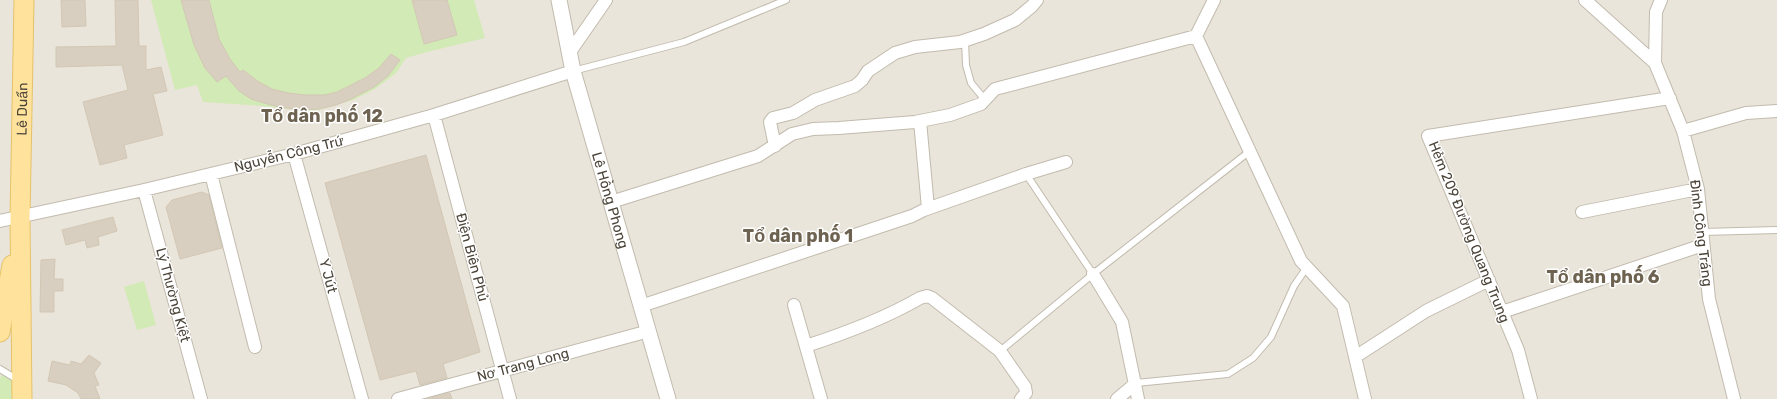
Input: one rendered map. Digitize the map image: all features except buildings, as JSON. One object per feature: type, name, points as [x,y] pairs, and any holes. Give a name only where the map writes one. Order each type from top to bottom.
[{"type":"main road","name":"Lê Duẩn","points":[[22,391],[20,218],[24,0]]},
{"type":"main road","name":"Lê Duẩn","points":[[0,332],[20,218]]},
{"type":"street","name":"Lê Hồng Phong","points":[[559,0],[573,71],[668,399]]},
{"type":"street","points":[[570,52],[606,0]]},
{"type":"street","points":[[775,146],[770,122],[773,118],[793,113],[815,100],[855,86],[862,80],[868,71],[895,53],[915,47],[965,40],[984,34],[1016,20],[1032,6],[1036,0]]},
{"type":"street","points":[[611,202],[758,156],[792,134],[813,129],[920,120],[950,115],[981,104],[986,101],[988,95],[995,89],[1196,36],[1214,0]]},
{"type":"street","points":[[1585,0],[1655,63]]},
{"type":"street","name":"Đinh Công Tráng","points":[[1661,0],[1656,12],[1655,63],[1683,131],[1698,189],[1709,299],[1734,399]]},
{"type":"street","points":[[1196,36],[1301,261],[1343,306],[1365,399]]},
{"type":"street","name":"Nguyễn Công Trứ","points":[[0,221],[20,218],[144,190],[294,154],[434,115],[573,71]]},
{"type":"street","name":"Hẻm 209 Đường Quang Trung","points":[[1531,399],[1518,350],[1428,136],[1670,98]]},
{"type":"street","points":[[1683,131],[1746,113],[1777,111]]},
{"type":"street","name":"Điện Biên Phủ","points":[[434,115],[510,399]]},
{"type":"street","points":[[920,120],[928,208]]},
{"type":"street","name":"Y Jút","points":[[294,154],[362,399]]},
{"type":"street","points":[[642,306],[912,216],[928,208],[1026,174],[1066,162]]},
{"type":"street","points":[[211,174],[255,347]]},
{"type":"street","points":[[1582,212],[1698,189]]},
{"type":"street","name":"Lý Thường Kiệt","points":[[144,190],[201,399]]},
{"type":"street","points":[[1502,312],[1703,245]]},
{"type":"street","points":[[1092,274],[1122,322],[1136,383],[1138,399]]},
{"type":"street","points":[[1355,357],[1426,311],[1489,280]]},
{"type":"street","points":[[806,346],[849,332],[927,296],[932,298],[1000,351],[1025,387],[1026,393],[1021,399]]},
{"type":"street","points":[[794,305],[821,399]]},
{"type":"street","name":"Nơ Trang Long","points":[[398,399],[649,331]]},
{"type":"street","points":[[1117,399],[1136,383]]},
{"type":"lane","points":[[573,71],[684,42],[786,0]]},
{"type":"lane","points":[[965,40],[966,65],[971,83],[986,101]]},
{"type":"lane","points":[[1000,351],[1092,274],[1250,151]]},
{"type":"lane","points":[[1026,174],[1092,274]]},
{"type":"lane","points":[[1702,232],[1777,230]]},
{"type":"lane","points":[[1136,383],[1228,374],[1253,358],[1271,338],[1294,286],[1307,268]]},
{"type":"lane","points":[[0,369],[22,391]]},
{"type":"shaded area","points":[[0,0],[1777,0],[1777,399],[0,399]]},
{"type":"green space","points":[[151,0],[474,0],[485,38],[406,58],[396,73],[375,89],[353,100],[312,112],[262,106],[203,102],[197,85],[175,90]]},
{"type":"green space","points":[[144,281],[156,325],[137,330],[124,287]]},
{"type":"green space","points":[[3,372],[12,380],[14,390],[13,399],[0,399],[0,379]]},
{"type":"district","name":"Tổ dân phố 12","points":[[322,116]]},
{"type":"district","name":"Tổ dân phố 1","points":[[798,236]]},
{"type":"district","name":"Tổ dân phố 6","points":[[1603,277]]}]
